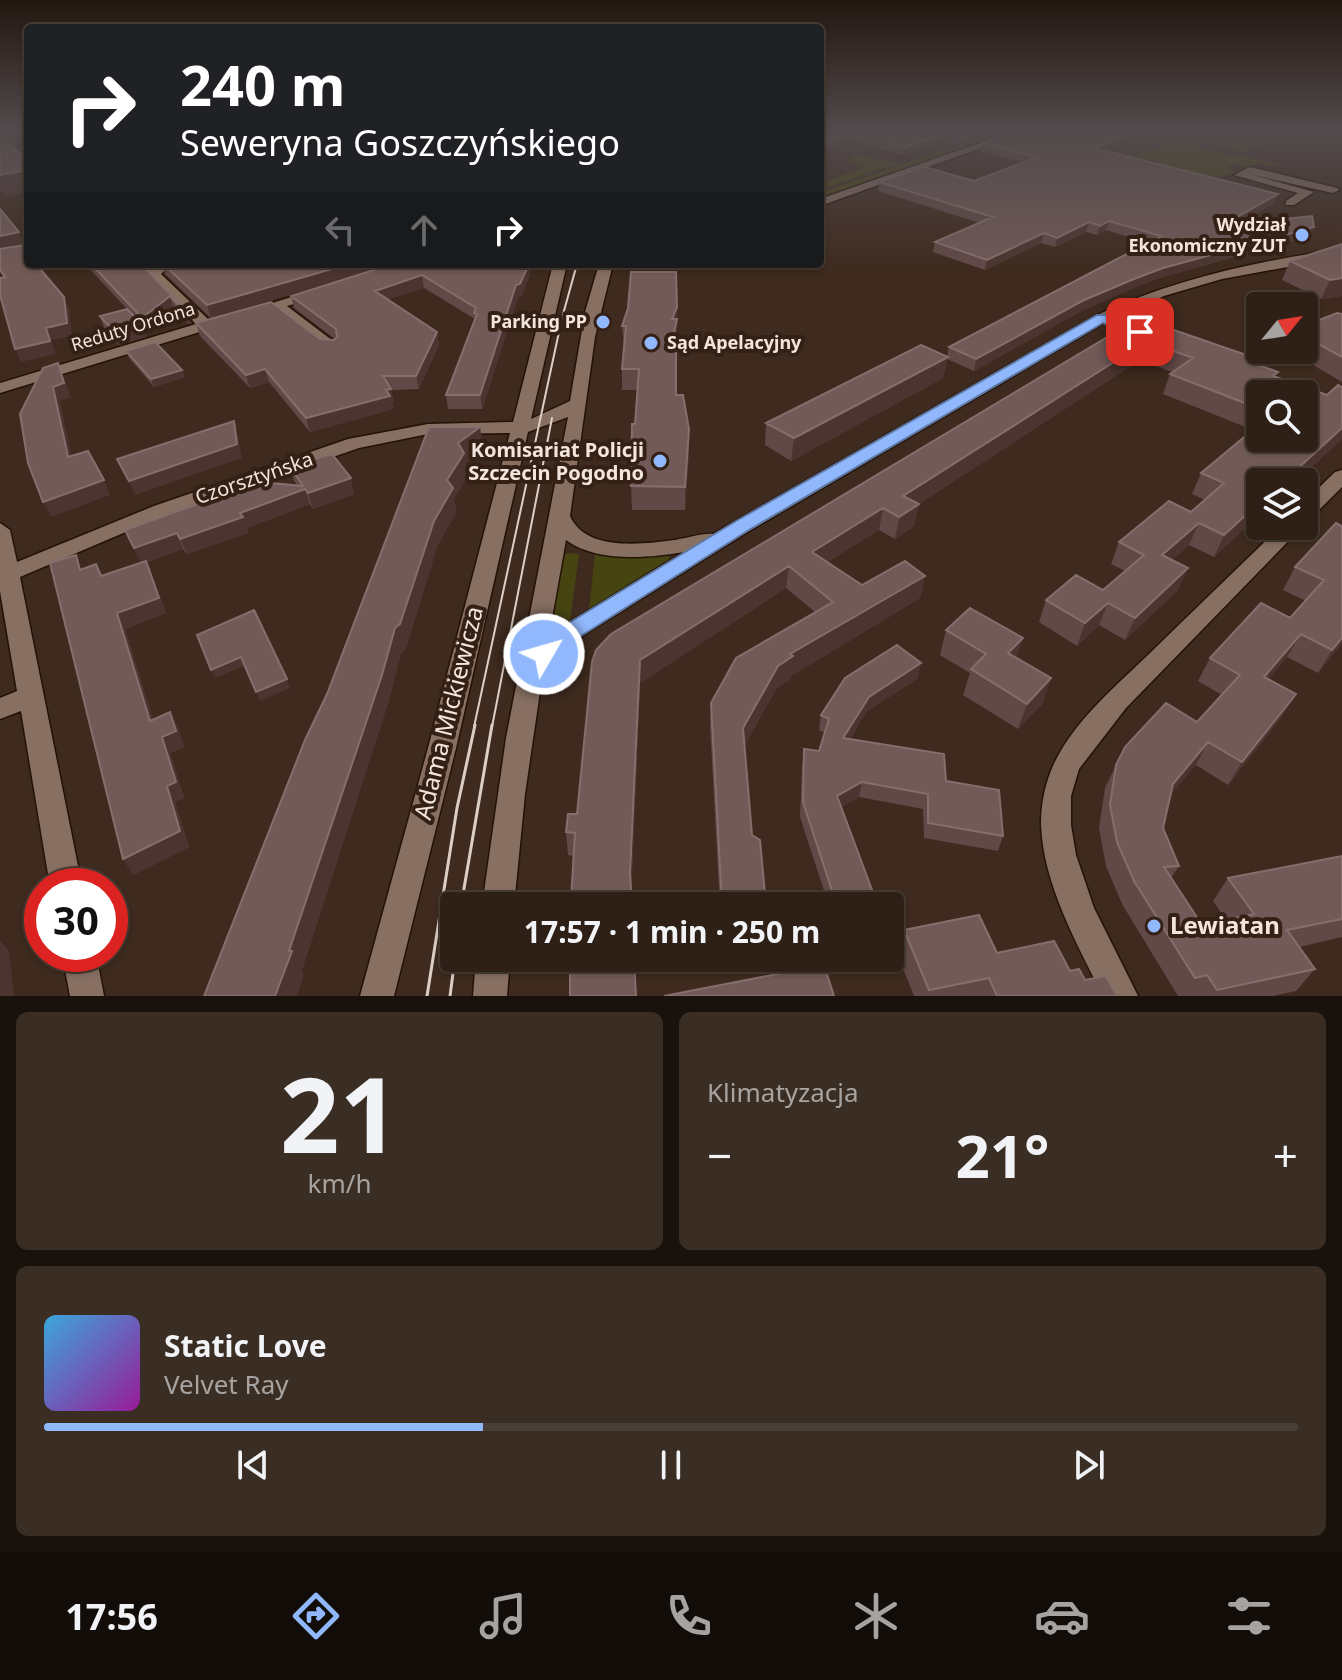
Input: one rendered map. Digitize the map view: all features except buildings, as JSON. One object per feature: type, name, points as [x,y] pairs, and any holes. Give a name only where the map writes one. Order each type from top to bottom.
[{"type":"street","points":[[824,202],[892,177]]},
{"type":"street","points":[[1240,187],[1258,177]]},
{"type":"street","points":[[1266,177],[1301,188],[1338,190]]},
{"type":"street","points":[[1290,203],[1301,188]]},
{"type":"street","points":[[529,684],[538,661],[557,641],[742,526],[1102,318],[1159,293],[1218,275],[1342,253]]},
{"type":"street","points":[[159,268],[154,275],[206,325]]},
{"type":"street","name":"Adama Mickiewicza","points":[[377,996],[442,748],[559,268]]},
{"type":"street","points":[[500,892],[529,684],[595,303],[605,268]]},
{"type":"street","name":"Reduty Ordona","points":[[0,388],[333,288]]},
{"type":"street","points":[[277,305],[331,347]]},
{"type":"street","points":[[1102,318],[1123,327]]},
{"type":"street","points":[[519,428],[549,419],[579,403]]},
{"type":"street","name":"Czorsztyńska","points":[[4,575],[161,510],[366,439],[428,429],[519,428]]},
{"type":"street","points":[[1318,500],[1342,476]]},
{"type":"street","points":[[559,514],[561,523],[571,535],[584,543],[601,547],[680,546],[709,540],[742,526]]},
{"type":"street","points":[[0,530],[4,575],[32,696],[63,868]]},
{"type":"street","points":[[1121,996],[1088,930],[1060,852],[1056,795],[1064,772],[1090,730],[1279,540]]},
{"type":"street","points":[[0,709],[32,696]]},
{"type":"street","points":[[82,972],[87,996]]},
{"type":"street","points":[[490,996],[492,972]]},
{"type":"shaded area","points":[[836,177],[856,177],[825,188],[824,182]]},
{"type":"shaded area","points":[[865,177],[880,177],[824,197],[824,192]]},
{"type":"shaded area","points":[[579,554],[570,621],[559,625],[553,620],[563,556]]},
{"type":"shaded area","points":[[595,554],[666,555],[673,560],[589,611]]},
{"type":"tram line","points":[[474,727],[562,318],[576,268]]},
{"type":"tram line","points":[[492,727],[552,418]]},
{"type":"tram line","points":[[427,996],[457,808],[475,725]]},
{"type":"tram line","points":[[463,892],[492,725]]},
{"type":"tram line","points":[[450,996],[453,972]]},
{"type":"place","name":"Wydział Ekonomiczny ZUT","points":[[1302,235]]},
{"type":"place","name":"Parking PP","points":[[603,322]]},
{"type":"place","name":"Sąd Apelacyjny","points":[[651,343]]},
{"type":"place","name":"Komisariat Policji Szczecin Pogodno","points":[[660,461]]},
{"type":"place","name":"Lewiatan","points":[[1154,926]]},
{"type":"route","points":[[544,654],[565,636],[742,526],[1102,318],[1140,332]]}]
